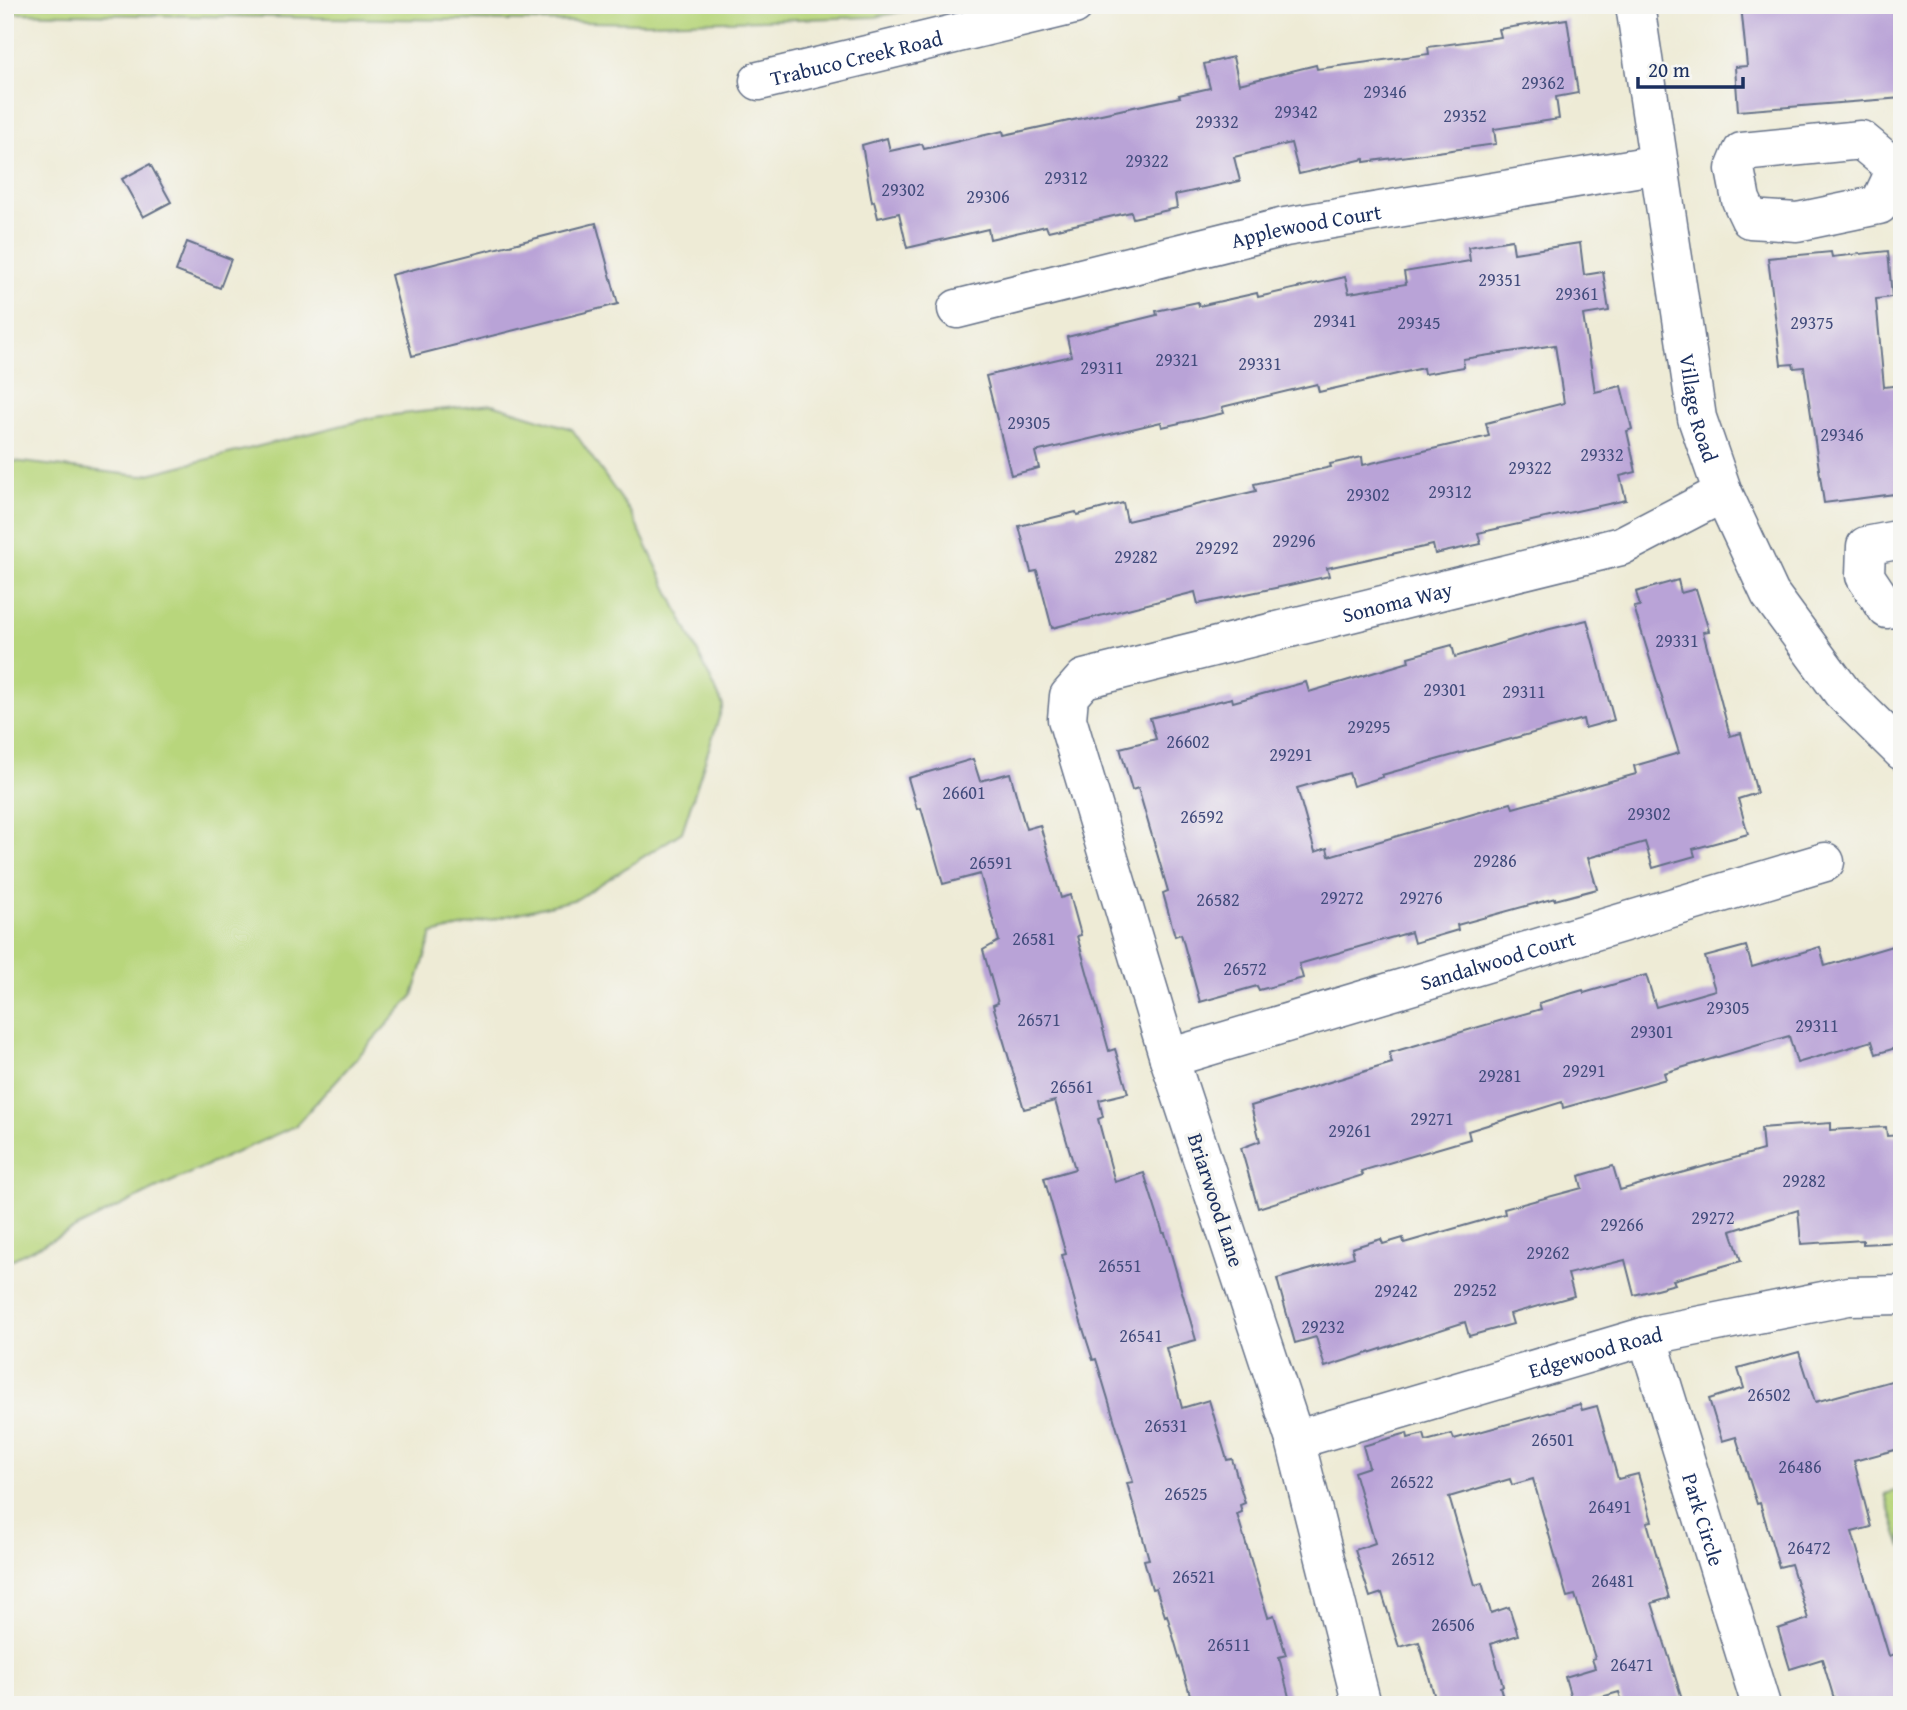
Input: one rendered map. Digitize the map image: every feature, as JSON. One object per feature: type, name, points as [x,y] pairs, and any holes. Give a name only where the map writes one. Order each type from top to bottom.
[{"type":"street","name":"Trabuco Creek Road","points":[[759,81],[1074,5]]},
{"type":"street","name":"Village Road","points":[[1635,5],[1697,418],[1723,493],[1770,594],[1842,692],[1902,751]]},
{"type":"street","name":"Applewood Court","points":[[957,309],[1285,227],[1659,164]]},
{"type":"street","name":"Sonoma Way","points":[[1069,696],[1084,679],[1621,546],[1723,493]]},
{"type":"street","points":[[1902,539],[1866,546],[1865,576],[1886,609],[1902,607]]},
{"type":"street","name":"Briarwood Lane","points":[[1069,696],[1067,719],[1169,1058],[1295,1440],[1362,1705]]},
{"type":"street","name":"Sandalwood Court","points":[[1169,1058],[1825,862]]},
{"type":"street","name":"Edgewood Road","points":[[1295,1440],[1647,1336],[1848,1296],[1902,1295]]},
{"type":"street","name":"Park Circle","points":[[1647,1336],[1761,1705]]},
{"type":"green space","points":[[5,5],[931,5],[876,17],[649,23],[5,13]]},
{"type":"green space","points":[[492,404],[572,429],[631,513],[723,705],[682,832],[577,899],[432,934],[413,996],[295,1126],[155,1189],[5,1263],[5,460],[141,476],[375,417]]},
{"type":"green space","points":[[1902,1489],[1902,1548],[1885,1494]]},
{"type":"building","points":[[1741,5],[1902,5],[1902,98],[1738,111],[1735,67],[1747,66]]},
{"type":"building","points":[[1567,19],[1578,93],[1556,97],[1559,119],[1494,129],[1496,144],[1364,162],[1364,159],[1299,174],[1291,143],[1234,157],[1240,181],[1175,195],[1177,208],[1133,218],[1131,212],[1048,231],[1046,226],[990,239],[988,229],[907,248],[899,213],[878,218],[874,201],[872,202],[862,145],[887,138],[890,151],[922,144],[924,149],[1003,131],[1004,135],[1180,97],[1179,95],[1210,88],[1204,64],[1233,57],[1239,84],[1316,65],[1317,69],[1429,54],[1428,47],[1501,37],[1499,29]]},
{"type":"building","points":[[150,164],[171,202],[143,217],[122,179]]},
{"type":"building","points":[[596,223],[618,304],[412,356],[391,275]]},
{"type":"building","points":[[1512,240],[1514,253],[1580,243],[1584,275],[1603,272],[1609,311],[1583,315],[1595,392],[1621,386],[1632,429],[1627,431],[1636,472],[1620,476],[1626,500],[1478,533],[1481,544],[1435,554],[1433,545],[1327,568],[1329,576],[1285,586],[1198,604],[1195,592],[1052,628],[1037,571],[1031,572],[1019,526],[1123,503],[1127,521],[1256,491],[1254,484],[1331,467],[1330,464],[1362,457],[1363,465],[1489,436],[1486,423],[1564,403],[1555,345],[1463,359],[1464,367],[1424,374],[1423,368],[1319,392],[1317,384],[1222,407],[1224,413],[1162,427],[1161,422],[1035,452],[1039,468],[1011,475],[986,376],[1071,356],[1067,337],[1157,315],[1156,311],[1198,302],[1199,306],[1257,293],[1258,297],[1345,277],[1349,293],[1406,284],[1404,272],[1470,261],[1468,247]]},
{"type":"building","points":[[187,242],[231,259],[220,288],[176,271]]},
{"type":"building","points":[[1888,251],[1892,297],[1876,299],[1884,387],[1902,385],[1902,493],[1824,503],[1804,367],[1781,365],[1768,258],[1831,252],[1832,257]]},
{"type":"building","points":[[1678,580],[1681,593],[1696,589],[1709,631],[1703,632],[1730,736],[1741,733],[1757,793],[1738,799],[1748,834],[1693,849],[1695,856],[1653,868],[1645,842],[1588,858],[1597,889],[1457,925],[1458,930],[1414,943],[1411,932],[1299,964],[1303,978],[1259,990],[1257,986],[1200,1002],[1181,934],[1175,936],[1163,893],[1168,891],[1138,788],[1132,790],[1120,748],[1156,739],[1150,718],[1232,698],[1233,702],[1306,682],[1309,692],[1409,662],[1408,657],[1452,645],[1455,657],[1587,620],[1614,720],[1585,728],[1583,719],[1382,775],[1383,777],[1353,786],[1349,773],[1297,788],[1315,852],[1327,848],[1329,856],[1511,803],[1513,808],[1636,774],[1634,766],[1679,753],[1634,607],[1640,606],[1636,592]]},
{"type":"building","points":[[973,759],[980,781],[1010,773],[1026,829],[1040,825],[1061,898],[1070,895],[1081,935],[1077,936],[1109,1051],[1115,1049],[1128,1093],[1099,1100],[1103,1117],[1098,1119],[1115,1182],[1144,1173],[1165,1233],[1196,1340],[1166,1348],[1182,1408],[1209,1400],[1227,1460],[1232,1459],[1245,1503],[1240,1505],[1242,1512],[1237,1514],[1268,1617],[1274,1615],[1286,1655],[1279,1657],[1291,1705],[1193,1705],[1167,1615],[1165,1616],[1156,1588],[1152,1589],[1144,1560],[1149,1559],[1127,1483],[1133,1482],[1096,1359],[1093,1360],[1078,1313],[1062,1255],[1066,1254],[1044,1178],[1075,1169],[1055,1101],[1024,1109],[993,1005],[998,1003],[983,950],[999,941],[980,874],[943,884],[921,808],[917,809],[908,778]]},
{"type":"building","points":[[1902,943],[1902,1046],[1876,1054],[1872,1041],[1797,1063],[1789,1036],[1664,1073],[1666,1079],[1563,1108],[1562,1102],[1468,1131],[1470,1139],[1361,1171],[1363,1175],[1258,1208],[1241,1148],[1260,1141],[1251,1106],[1392,1063],[1389,1053],[1541,1009],[1539,1003],[1583,990],[1584,993],[1646,975],[1656,1007],[1715,990],[1705,957],[1746,946],[1752,967],[1820,947],[1825,966]]},
{"type":"building","points":[[1831,1123],[1831,1130],[1886,1127],[1887,1136],[1902,1135],[1902,1242],[1863,1244],[1863,1240],[1801,1244],[1798,1210],[1731,1231],[1741,1261],[1673,1280],[1675,1284],[1634,1295],[1625,1260],[1568,1274],[1574,1296],[1510,1314],[1513,1324],[1469,1336],[1465,1322],[1325,1367],[1316,1337],[1295,1343],[1277,1279],[1354,1257],[1352,1248],[1381,1239],[1383,1244],[1403,1238],[1404,1243],[1505,1214],[1504,1209],[1582,1188],[1579,1176],[1613,1166],[1620,1190],[1763,1150],[1761,1128]]},
{"type":"building","points":[[1799,1352],[1815,1402],[1902,1378],[1902,1448],[1854,1461],[1871,1527],[1852,1532],[1889,1656],[1902,1652],[1902,1705],[1836,1705],[1822,1659],[1790,1669],[1778,1629],[1808,1619],[1791,1564],[1779,1567],[1736,1437],[1722,1441],[1709,1399],[1744,1388],[1738,1369]]},
{"type":"building","points":[[1580,1404],[1582,1410],[1597,1406],[1618,1479],[1638,1474],[1652,1521],[1647,1522],[1669,1598],[1652,1603],[1684,1705],[1623,1705],[1619,1692],[1573,1705],[1565,1677],[1595,1668],[1592,1659],[1595,1658],[1575,1595],[1567,1597],[1533,1479],[1512,1485],[1510,1479],[1449,1497],[1475,1585],[1482,1583],[1491,1613],[1509,1607],[1518,1635],[1491,1644],[1503,1686],[1500,1687],[1505,1705],[1437,1705],[1419,1642],[1399,1647],[1382,1593],[1370,1597],[1355,1550],[1375,1543],[1354,1472],[1369,1467],[1363,1446],[1407,1433],[1408,1438],[1424,1434],[1426,1441],[1452,1434],[1454,1439]]}]
